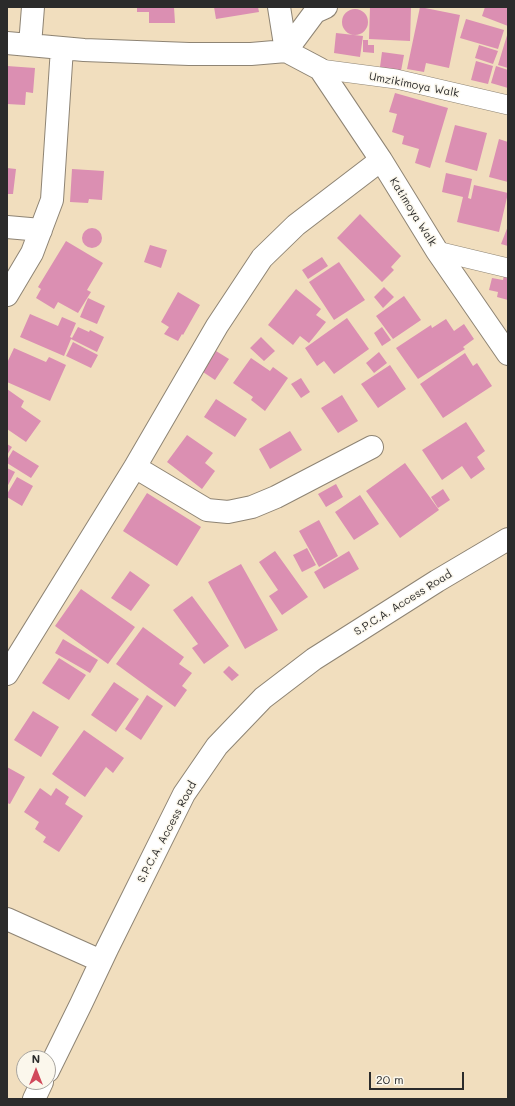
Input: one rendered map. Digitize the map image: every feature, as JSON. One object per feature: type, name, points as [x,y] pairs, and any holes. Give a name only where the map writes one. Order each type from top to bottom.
[{"type":"street","points":[[30,45],[33,7]]},
{"type":"street","points":[[279,7],[286,51]]},
{"type":"street","points":[[286,51],[314,12],[326,7]]},
{"type":"street","points":[[7,43],[62,48],[189,54],[251,54],[286,51],[320,69]]},
{"type":"street","points":[[7,295],[32,253],[52,200],[62,48]]},
{"type":"street","name":"Katimoya Walk","points":[[320,69],[381,160],[437,251],[508,354]]},
{"type":"street","points":[[7,674],[135,467],[217,326],[262,258],[296,225],[381,160]]},
{"type":"street","points":[[7,227],[41,230]]},
{"type":"street","points":[[135,467],[207,510],[228,512],[252,507],[276,497],[372,447]]},
{"type":"street","name":"S.P.C.A. Access Road","points":[[56,1055],[184,794],[217,746],[263,698],[314,659],[437,581],[508,539]]},
{"type":"street","points":[[7,919],[101,961]]},
{"type":"lane","name":"Umzikimoya Walk","points":[[320,69],[396,79],[508,105]]},
{"type":"lane","points":[[437,251],[508,268]]},
{"type":"building","points":[[137,7],[174,7],[175,23],[149,23],[149,12],[137,12]]},
{"type":"building","points":[[214,7],[258,7],[259,12],[216,19]]},
{"type":"building","points":[[370,7],[411,7],[410,41],[369,39]]},
{"type":"building","points":[[420,7],[460,15],[449,68],[426,63],[424,72],[407,69]]},
{"type":"building","points":[[485,7],[508,7],[508,26],[482,16]]},
{"type":"building","points":[[355,9],[364,13],[368,22],[364,31],[355,35],[346,31],[342,22],[346,13]]},
{"type":"building","points":[[466,19],[504,30],[498,49],[460,38]]},
{"type":"building","points":[[508,32],[508,68],[498,65]]},
{"type":"building","points":[[336,33],[363,36],[360,57],[334,53]]},
{"type":"building","points":[[363,40],[368,40],[368,45],[374,45],[374,53],[363,52]]},
{"type":"building","points":[[479,45],[498,51],[493,64],[475,58]]},
{"type":"building","points":[[382,52],[404,55],[401,71],[380,67]]},
{"type":"building","points":[[476,61],[493,66],[488,84],[471,80]]},
{"type":"building","points":[[7,66],[35,68],[33,93],[26,92],[25,105],[7,104]]},
{"type":"building","points":[[496,66],[508,70],[508,88],[491,83]]},
{"type":"building","points":[[395,93],[448,108],[430,168],[415,163],[419,149],[402,144],[404,136],[392,132],[397,114],[389,112]]},
{"type":"building","points":[[455,125],[487,133],[477,171],[445,162]]},
{"type":"building","points":[[499,139],[508,142],[508,182],[489,177]]},
{"type":"building","points":[[7,168],[16,169],[13,194],[7,194]]},
{"type":"building","points":[[72,169],[104,171],[102,200],[89,199],[88,203],[70,202]]},
{"type":"building","points":[[446,173],[472,179],[468,198],[471,199],[474,185],[508,193],[499,232],[457,222],[463,197],[442,192]]},
{"type":"building","points":[[360,214],[401,256],[391,267],[394,270],[382,282],[337,238]]},
{"type":"building","points":[[508,226],[508,246],[501,244]]},
{"type":"building","points":[[88,228],[96,228],[102,234],[102,242],[96,248],[88,248],[82,242],[82,234]]},
{"type":"building","points":[[66,241],[103,263],[87,290],[91,292],[78,313],[58,302],[54,309],[36,298],[41,289],[38,287]]},
{"type":"building","points":[[150,245],[167,250],[161,268],[144,262]]},
{"type":"building","points":[[322,257],[328,266],[308,279],[302,270]]},
{"type":"building","points":[[339,262],[365,300],[334,320],[309,282]]},
{"type":"building","points":[[504,275],[508,276],[508,300],[497,297],[498,292],[489,290],[492,278],[503,280]]},
{"type":"building","points":[[384,287],[394,297],[383,308],[374,297]]},
{"type":"building","points":[[296,289],[321,309],[316,315],[326,322],[309,343],[300,336],[293,345],[268,325]]},
{"type":"building","points":[[178,292],[200,305],[178,341],[164,334],[169,327],[161,322]]},
{"type":"building","points":[[404,296],[421,320],[393,339],[376,316]]},
{"type":"building","points":[[88,298],[105,306],[97,324],[80,317]]},
{"type":"building","points":[[30,314],[58,326],[62,317],[76,323],[70,337],[72,338],[78,327],[89,332],[90,330],[104,337],[97,352],[71,339],[64,356],[20,337]]},
{"type":"building","points":[[347,318],[369,349],[334,374],[324,361],[317,366],[305,348]]},
{"type":"building","points":[[446,319],[454,331],[464,324],[474,339],[463,347],[465,349],[418,379],[396,348],[431,325],[432,328]]},
{"type":"building","points":[[382,327],[391,340],[382,346],[374,333]]},
{"type":"building","points":[[261,337],[275,351],[264,361],[250,348]]},
{"type":"building","points":[[73,342],[98,355],[91,368],[66,356]]},
{"type":"building","points":[[14,348],[46,362],[49,357],[66,365],[50,401],[7,382],[7,363]]},
{"type":"building","points":[[216,351],[229,359],[215,380],[203,372]]},
{"type":"building","points":[[379,352],[387,363],[374,373],[366,363]]},
{"type":"building","points":[[465,353],[473,366],[477,363],[492,386],[443,418],[420,384]]},
{"type":"building","points":[[251,358],[270,371],[273,367],[288,378],[265,411],[251,400],[253,397],[233,383]]},
{"type":"building","points":[[390,365],[406,389],[378,408],[361,384]]},
{"type":"building","points":[[301,378],[310,392],[301,398],[291,384]]},
{"type":"building","points":[[7,389],[24,401],[21,407],[41,421],[26,442],[7,429]]},
{"type":"building","points":[[342,395],[358,421],[338,433],[321,408]]},
{"type":"building","points":[[216,399],[247,419],[235,437],[204,417]]},
{"type":"building","points":[[466,422],[485,451],[477,457],[485,469],[471,479],[462,466],[442,480],[422,450]]},
{"type":"building","points":[[290,431],[302,450],[270,469],[259,449]]},
{"type":"building","points":[[187,435],[213,453],[205,463],[215,471],[202,489],[167,462]]},
{"type":"building","points":[[7,444],[12,447],[7,455]]},
{"type":"building","points":[[13,450],[39,466],[31,478],[7,463],[7,460]]},
{"type":"building","points":[[405,463],[439,510],[400,538],[366,491]]},
{"type":"building","points":[[7,468],[15,472],[7,487]]},
{"type":"building","points":[[17,477],[33,486],[22,506],[7,497],[7,494]]},
{"type":"building","points":[[336,484],[343,497],[326,507],[318,494]]},
{"type":"building","points":[[443,489],[450,500],[438,508],[431,497]]},
{"type":"building","points":[[147,493],[201,527],[177,566],[123,531]]},
{"type":"building","points":[[360,495],[379,524],[354,540],[335,512]]},
{"type":"building","points":[[319,520],[338,556],[319,567],[299,531]]},
{"type":"building","points":[[307,548],[316,565],[302,572],[293,555]]},
{"type":"building","points":[[275,551],[308,597],[282,615],[269,596],[278,590],[259,562]]},
{"type":"building","points":[[349,551],[359,569],[324,589],[314,572]]},
{"type":"building","points":[[241,564],[278,630],[245,649],[208,582]]},
{"type":"building","points":[[130,571],[150,585],[131,611],[111,598]]},
{"type":"building","points":[[81,589],[135,627],[108,664],[55,626]]},
{"type":"building","points":[[192,596],[229,646],[204,664],[192,648],[198,644],[173,610]]},
{"type":"building","points":[[143,627],[184,657],[179,664],[192,673],[182,686],[187,690],[175,707],[116,664]]},
{"type":"building","points":[[63,639],[98,660],[90,673],[55,653]]},
{"type":"building","points":[[59,658],[86,675],[69,700],[42,683]]},
{"type":"building","points":[[229,666],[239,675],[232,681],[223,672]]},
{"type":"building","points":[[114,682],[139,699],[116,732],[91,715]]},
{"type":"building","points":[[147,695],[163,706],[141,740],[125,729]]},
{"type":"building","points":[[33,711],[59,727],[41,757],[14,740]]},
{"type":"building","points":[[84,730],[124,758],[113,773],[106,767],[85,797],[52,774]]},
{"type":"building","points":[[7,767],[25,777],[10,804],[7,803]]},
{"type":"building","points":[[40,788],[51,796],[56,788],[69,797],[65,804],[83,816],[59,852],[43,842],[46,837],[35,829],[39,822],[24,812]]}]
